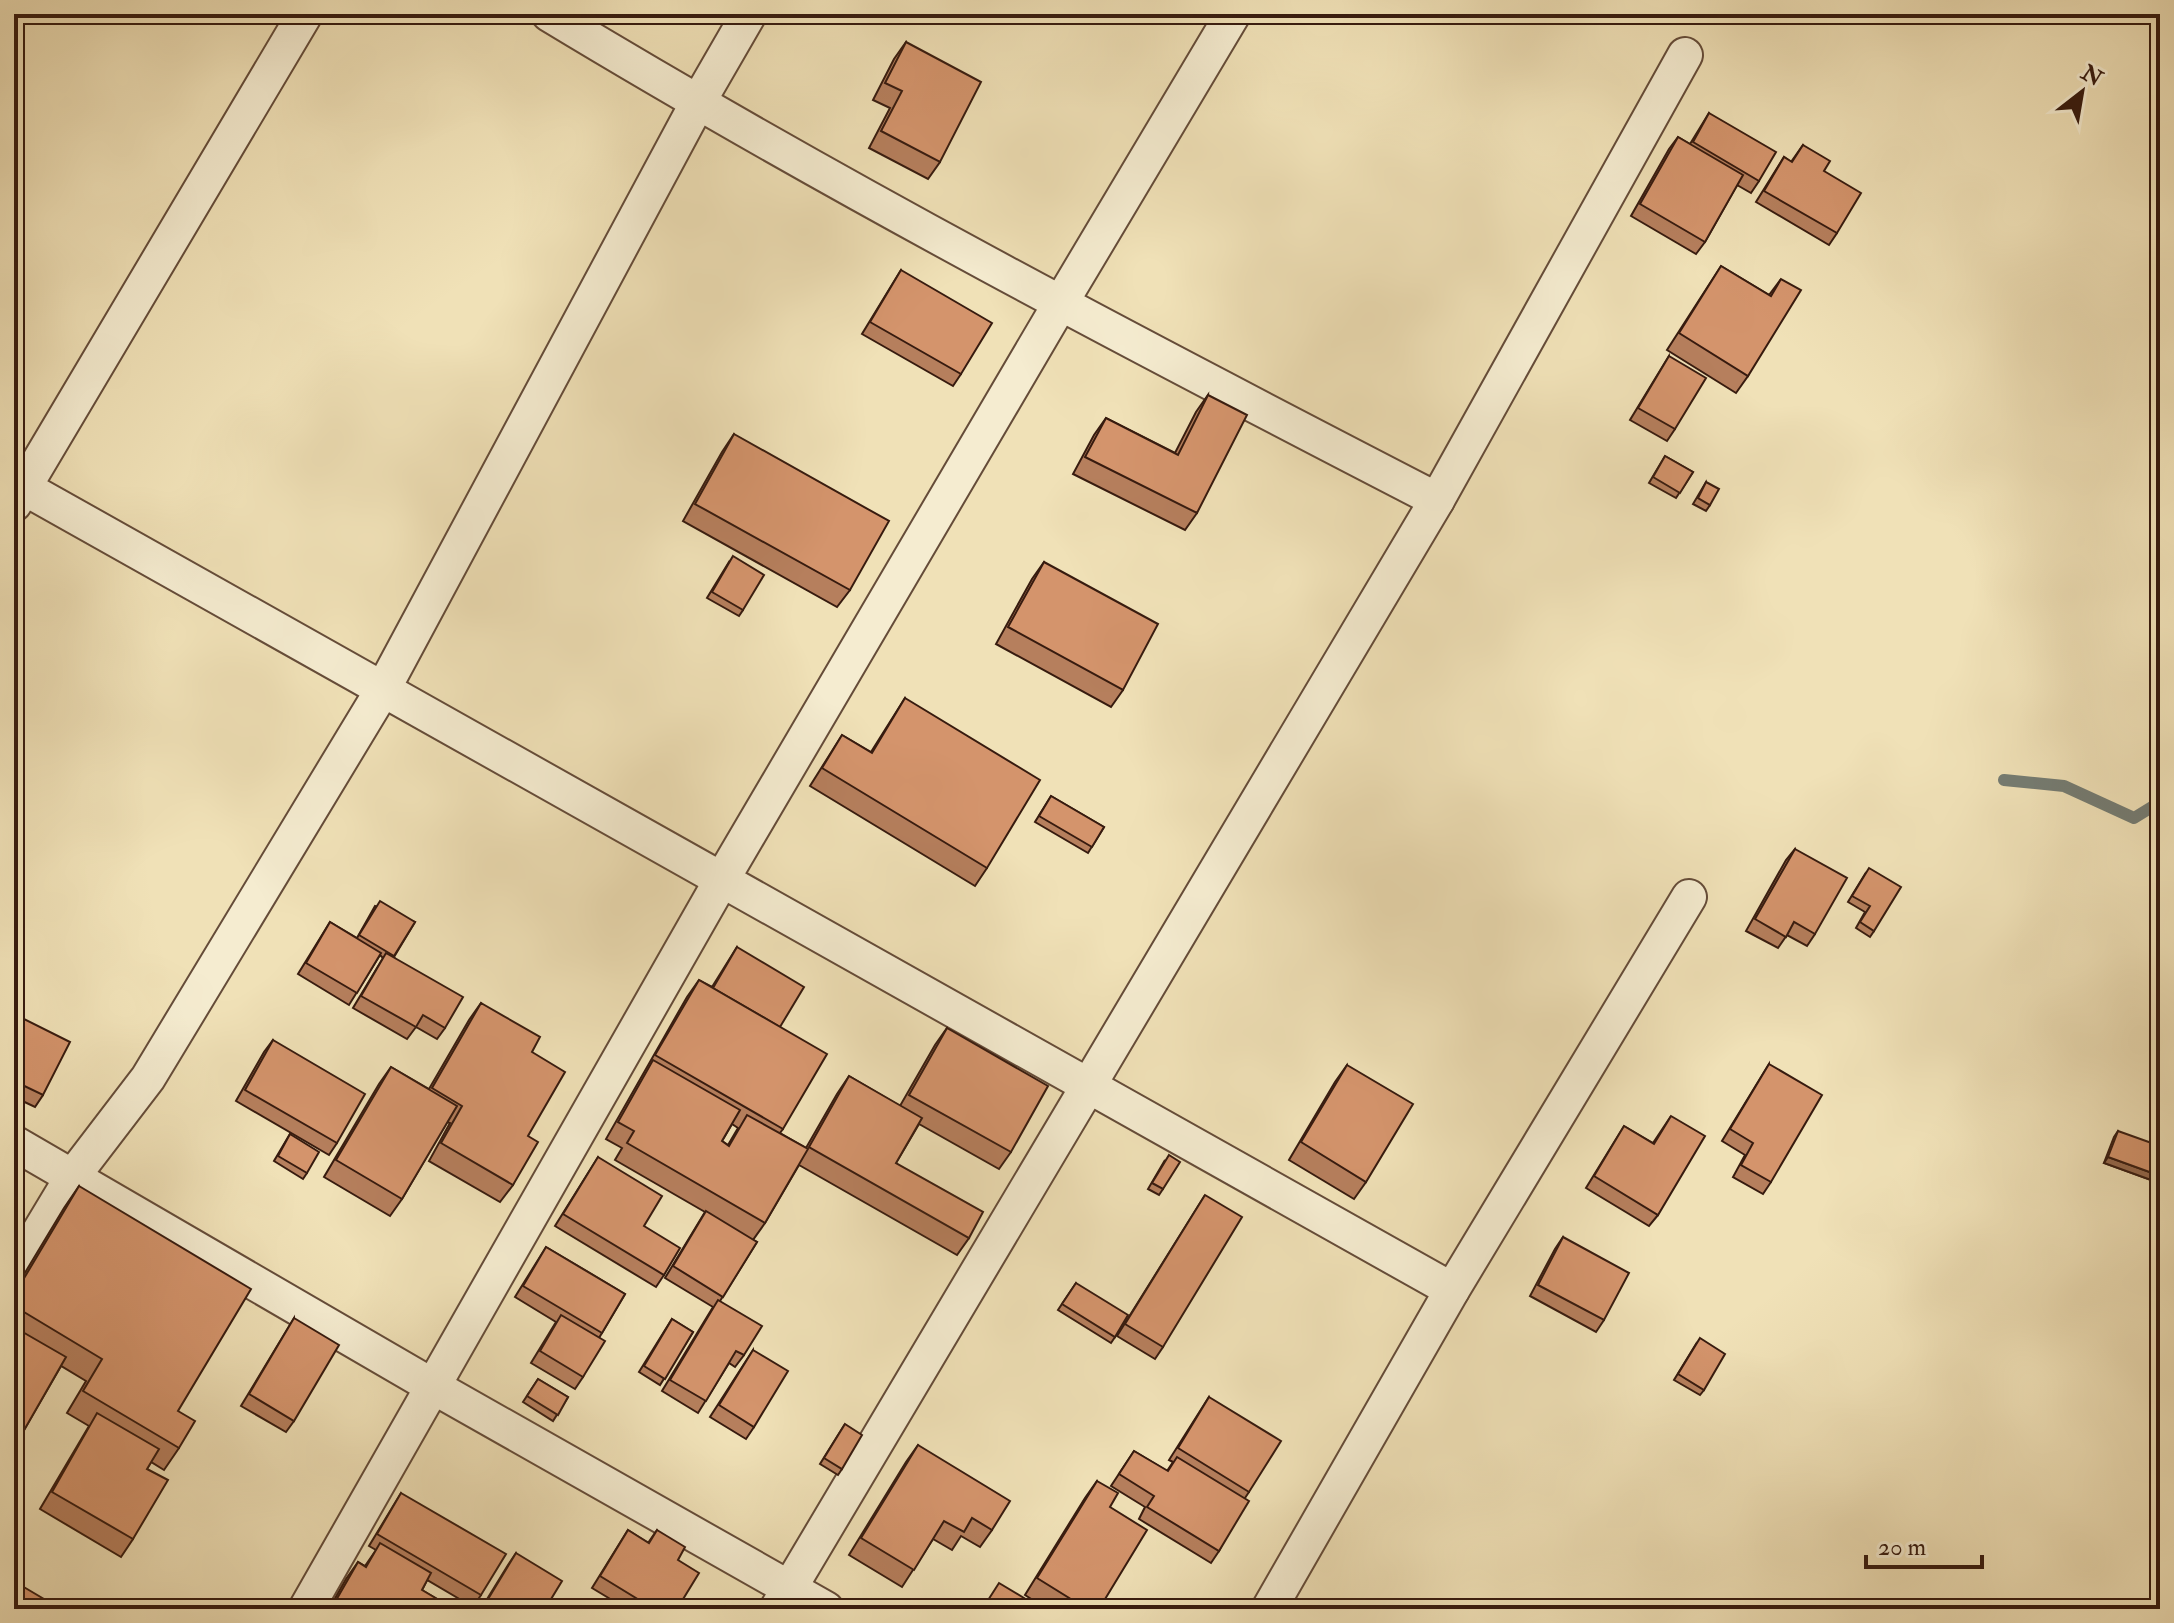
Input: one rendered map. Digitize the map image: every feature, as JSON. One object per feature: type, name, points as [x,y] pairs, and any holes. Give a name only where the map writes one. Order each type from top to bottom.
[{"type":"street","points":[[305,14],[17,491],[382,691],[1452,1290]]},
{"type":"street","points":[[549,14],[697,104],[1060,304],[1437,500]]},
{"type":"street","points":[[14,1274],[73,1176],[148,1078],[382,691],[697,104],[749,14]]},
{"type":"street","points":[[306,1609],[721,881],[1233,14]]},
{"type":"street","points":[[783,1599],[1437,500],[1685,55]]},
{"type":"street","points":[[1269,1609],[1452,1290],[1689,897]]},
{"type":"street","points":[[14,1143],[434,1387],[783,1599],[826,1609]]},
{"type":"building","points":[[906,42],[981,82],[940,162],[881,131],[902,91],[885,83]]},
{"type":"building","points":[[1709,113],[1776,152],[1759,181],[1693,142]]},
{"type":"building","points":[[1678,137],[1743,175],[1705,242],[1640,204]]},
{"type":"building","points":[[1803,145],[1830,161],[1824,171],[1861,193],[1837,233],[1764,191],[1784,157],[1792,162]]},
{"type":"building","points":[[1721,266],[1771,296],[1781,279],[1801,290],[1748,376],[1679,333]]},
{"type":"building","points":[[901,270],[992,323],[961,374],[870,322]]},
{"type":"building","points":[[1669,356],[1706,378],[1675,429],[1638,408]]},
{"type":"building","points":[[1208,395],[1247,415],[1197,513],[1085,457],[1106,418],[1178,455]]},
{"type":"building","points":[[734,434],[889,521],[850,590],[695,504]]},
{"type":"building","points":[[1665,456],[1693,472],[1680,493],[1653,477]]},
{"type":"building","points":[[1706,482],[1719,489],[1710,505],[1698,498]]},
{"type":"building","points":[[733,556],[764,575],[743,610],[712,592]]},
{"type":"building","points":[[1044,562],[1158,624],[1123,690],[1008,627]]},
{"type":"building","points":[[905,698],[1040,780],[987,868],[822,768],[842,735],[872,753]]},
{"type":"building","points":[[1051,796],[1104,827],[1092,847],[1039,816]]},
{"type":"building","points":[[1795,849],[1847,878],[1815,934],[1794,922],[1786,937],[1755,919]]},
{"type":"building","points":[[1869,868],[1901,887],[1874,931],[1860,922],[1870,906],[1852,896]]},
{"type":"building","points":[[380,901],[415,922],[394,956],[359,935]]},
{"type":"building","points":[[330,922],[381,953],[357,993],[306,963]]},
{"type":"building","points":[[737,947],[804,987],[780,1027],[713,988]]},
{"type":"building","points":[[386,953],[463,997],[445,1028],[423,1015],[416,1027],[361,996]]},
{"type":"building","points":[[699,980],[827,1054],[783,1129],[655,1055]]},
{"type":"building","points":[[481,1003],[540,1037],[532,1052],[565,1072],[528,1136],[538,1142],[513,1185],[441,1143],[462,1106],[432,1088]]},
{"type":"building","points":[[14,1014],[70,1042],[43,1095],[14,1081]]},
{"type":"building","points":[[947,1028],[1048,1086],[1011,1152],[909,1095]]},
{"type":"building","points":[[273,1040],[365,1094],[337,1143],[245,1090]]},
{"type":"building","points":[[653,1060],[740,1110],[722,1141],[729,1146],[747,1115],[808,1149],[765,1223],[627,1143],[634,1131],[618,1122]]},
{"type":"building","points":[[1769,1064],[1822,1095],[1771,1182],[1741,1165],[1753,1143],[1730,1129]]},
{"type":"building","points":[[1347,1065],[1413,1104],[1366,1182],[1301,1142]]},
{"type":"building","points":[[391,1067],[457,1106],[402,1199],[336,1160]]},
{"type":"building","points":[[849,1076],[922,1118],[896,1163],[983,1212],[969,1238],[809,1147]]},
{"type":"building","points":[[1671,1116],[1705,1136],[1658,1215],[1594,1176],[1624,1126],[1654,1144]]},
{"type":"building","points":[[2118,1131],[2160,1146],[2160,1160],[2155,1174],[2108,1157]]},
{"type":"building","points":[[290,1134],[319,1152],[307,1173],[278,1156]]},
{"type":"building","points":[[1169,1155],[1180,1162],[1163,1189],[1152,1183]]},
{"type":"building","points":[[598,1157],[662,1196],[644,1226],[680,1248],[664,1275],[563,1214]]},
{"type":"building","points":[[79,1186],[251,1289],[178,1411],[195,1421],[179,1448],[83,1391],[102,1359],[14,1306],[14,1295]]},
{"type":"building","points":[[1205,1195],[1242,1217],[1163,1347],[1125,1324]]},
{"type":"building","points":[[706,1211],[757,1242],[723,1297],[673,1266]]},
{"type":"building","points":[[1563,1237],[1629,1273],[1604,1320],[1538,1285]]},
{"type":"building","points":[[546,1247],[625,1294],[602,1333],[523,1286]]},
{"type":"building","points":[[1076,1283],[1128,1315],[1115,1337],[1062,1304]]},
{"type":"building","points":[[718,1300],[762,1326],[744,1355],[736,1351],[706,1401],[670,1380]]},
{"type":"building","points":[[561,1315],[605,1341],[583,1377],[540,1351]]},
{"type":"building","points":[[294,1318],[339,1345],[294,1421],[249,1394]]},
{"type":"building","points":[[672,1319],[693,1332],[665,1379],[644,1366]]},
{"type":"building","points":[[14,1327],[66,1357],[23,1432],[14,1427]]},
{"type":"building","points":[[1700,1338],[1725,1354],[1704,1390],[1678,1374]]},
{"type":"building","points":[[753,1350],[788,1371],[754,1427],[719,1405]]},
{"type":"building","points":[[538,1379],[568,1397],[558,1415],[527,1396]]},
{"type":"building","points":[[1209,1397],[1281,1441],[1249,1492],[1178,1448]]},
{"type":"building","points":[[97,1413],[159,1449],[147,1469],[168,1480],[133,1539],[52,1492]]},
{"type":"building","points":[[845,1424],[862,1435],[842,1469],[824,1458]]},
{"type":"building","points":[[918,1445],[1010,1501],[992,1530],[972,1518],[964,1532],[944,1521],[914,1570],[861,1538]]},
{"type":"building","points":[[1134,1451],[1168,1471],[1177,1457],[1249,1501],[1219,1551],[1147,1507],[1154,1496],[1119,1474]]},
{"type":"building","points":[[1097,1481],[1118,1493],[1110,1507],[1147,1530],[1099,1609],[1087,1609],[1037,1578]]},
{"type":"building","points":[[401,1493],[506,1554],[481,1595],[377,1534]]},
{"type":"building","points":[[628,1530],[649,1543],[657,1530],[685,1547],[678,1560],[699,1573],[677,1609],[654,1609],[600,1576]]},
{"type":"building","points":[[380,1543],[431,1573],[422,1590],[454,1609],[331,1609],[358,1562],[366,1567]]},
{"type":"building","points":[[516,1553],[562,1581],[545,1609],[482,1609]]},
{"type":"building","points":[[17,1583],[49,1602],[44,1609],[14,1609],[14,1588]]},
{"type":"building","points":[[999,1583],[1024,1598],[1017,1609],[983,1608]]},
{"type":"waterway","points":[[2004,780],[2064,786],[2134,818],[2160,802]]}]
